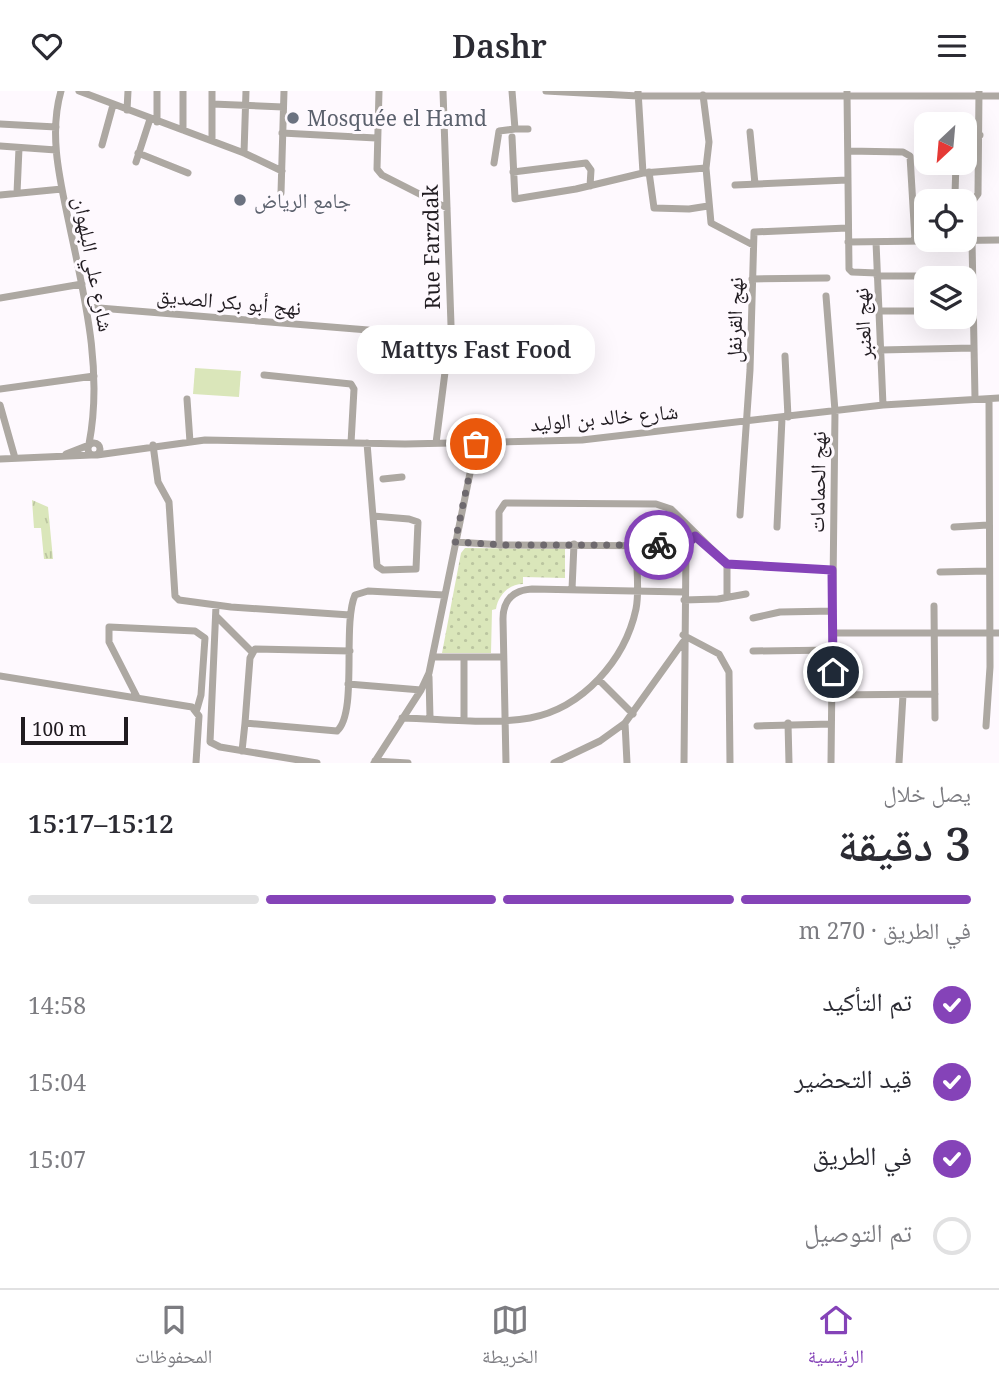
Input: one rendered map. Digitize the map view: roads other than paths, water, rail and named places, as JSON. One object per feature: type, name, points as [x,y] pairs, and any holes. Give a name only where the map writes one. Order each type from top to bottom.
[{"type":"street","name":"شارع علي البلهوان","points":[[61,91],[56,150],[87,307],[94,376],[94,415],[89,445]]},
{"type":"street","points":[[79,91],[212,140],[282,171]]},
{"type":"street","points":[[127,110],[128,91]]},
{"type":"street","points":[[157,91],[153,120],[137,158],[188,173]]},
{"type":"street","points":[[183,91],[183,130]]},
{"type":"street","points":[[212,91],[212,140]]},
{"type":"street","points":[[244,153],[246,91]]},
{"type":"street","points":[[281,193],[284,91]]},
{"type":"street","points":[[379,91],[375,163],[382,175],[447,208]]},
{"type":"street","name":"Rue Farzdak","points":[[436,443],[451,325],[443,91]]},
{"type":"street","points":[[512,91],[515,199],[590,186],[646,172],[706,168]]},
{"type":"street","points":[[546,91],[703,95],[979,93],[999,96]]},
{"type":"street","points":[[848,93],[847,228],[850,271],[877,275],[914,275]]},
{"type":"street","points":[[977,195],[979,93]]},
{"type":"street","points":[[638,94],[646,172],[654,208],[689,209],[708,206]]},
{"type":"street","points":[[703,95],[709,142],[706,168],[708,206],[714,226],[753,245],[757,230],[847,228]]},
{"type":"street","points":[[102,145],[113,104]]},
{"type":"street","points":[[212,104],[284,107]]},
{"type":"street","points":[[0,124],[56,127]]},
{"type":"street","points":[[494,163],[499,131],[514,133],[528,129]]},
{"type":"street","points":[[750,132],[755,184]]},
{"type":"street","points":[[282,133],[376,138]]},
{"type":"street","points":[[0,146],[56,150]]},
{"type":"street","points":[[17,193],[19,148]]},
{"type":"street","points":[[848,151],[903,152],[910,156],[914,223]]},
{"type":"street","points":[[513,172],[586,163],[592,170],[590,186]]},
{"type":"street","points":[[736,185],[847,180]]},
{"type":"street","points":[[0,195],[62,189]]},
{"type":"street","points":[[848,243],[914,240]]},
{"type":"street","points":[[977,240],[999,240]]},
{"type":"street","name":"نهج العنبر","points":[[876,242],[883,405]]},
{"type":"street","name":"نهج القرنفل","points":[[740,515],[747,421],[753,245]]},
{"type":"street","points":[[752,279],[827,278]]},
{"type":"street","points":[[0,297],[82,284]]},
{"type":"street","name":"نهج الحمامات","points":[[826,296],[835,411],[831,763]]},
{"type":"street","name":"نهج أبو بكر الصديق","points":[[87,307],[368,330]]},
{"type":"street","points":[[878,311],[914,311]]},
{"type":"street","points":[[971,329],[975,398]]},
{"type":"street","points":[[880,350],[973,348]]},
{"type":"street","points":[[777,527],[785,417],[785,356]]},
{"type":"street","points":[[264,375],[351,384],[354,389],[351,443]]},
{"type":"street","points":[[0,389],[94,376]]},
{"type":"street","name":"شارع خالد بن الوليد","points":[[0,459],[94,455],[190,442],[476,444],[582,440],[883,405],[999,398]]},
{"type":"street","points":[[187,399],[190,442]]},
{"type":"street","points":[[985,726],[989,632],[989,399]]},
{"type":"street","points":[[0,405],[15,459]]},
{"type":"street","points":[[94,415],[100,445],[94,455]]},
{"type":"street","points":[[989,433],[999,433]]},
{"type":"street","points":[[367,443],[376,566],[383,570],[416,569],[418,522],[373,516]]},
{"type":"street","points":[[408,763],[375,762],[429,673],[476,444]]},
{"type":"street","points":[[89,445],[94,455]]},
{"type":"street","name":"شارع خالد بن الوليد","points":[[58,456],[89,445],[128,449]]},
{"type":"street","points":[[153,445],[158,482],[169,502],[175,596],[179,600],[216,606],[350,615]]},
{"type":"street","points":[[383,479],[402,477]]},
{"type":"street","points":[[990,479],[999,479]]},
{"type":"street","points":[[499,545],[499,512],[505,503],[656,504],[671,509],[695,536],[727,564],[832,570]]},
{"type":"street","points":[[954,527],[999,517]]},
{"type":"street","points":[[684,763],[683,638],[686,546],[695,536]]},
{"type":"street","points":[[455,542],[499,545],[686,546]]},
{"type":"street","points":[[572,589],[574,544]]},
{"type":"street","points":[[402,718],[507,720],[533,717],[569,702],[600,680],[620,651],[629,628],[637,590],[636,545]]},
{"type":"street","points":[[727,564],[727,597]]},
{"type":"street","points":[[940,572],[988,571]]},
{"type":"street","points":[[506,763],[503,610],[510,597],[526,590],[572,589],[637,590],[684,596],[727,597],[746,594]]},
{"type":"street","points":[[245,723],[337,731],[343,723],[348,684],[350,615],[353,601],[360,592],[444,595]]},
{"type":"street","points":[[989,600],[999,601]]},
{"type":"street","points":[[216,606],[208,737],[215,745],[317,763]]},
{"type":"street","points":[[934,606],[935,718]]},
{"type":"street","points":[[753,618],[780,612],[833,611]]},
{"type":"street","points":[[216,616],[252,652]]},
{"type":"street","points":[[137,697],[109,642],[109,627],[195,631],[205,638],[201,695],[197,709],[200,726],[196,763]]},
{"type":"street","points":[[834,633],[999,633]]},
{"type":"street","points":[[554,763],[600,741],[625,723],[683,638]]},
{"type":"street","points":[[683,638],[719,654],[729,672],[730,763]]},
{"type":"street","points":[[242,751],[252,652],[259,647],[350,651]]},
{"type":"street","points":[[752,651],[834,650]]},
{"type":"street","points":[[433,657],[503,657]]},
{"type":"street","points":[[464,657],[464,719]]},
{"type":"street","points":[[429,673],[430,718]]},
{"type":"street","points":[[0,676],[197,709]]},
{"type":"street","points":[[600,680],[633,713]]},
{"type":"street","points":[[348,684],[421,690]]},
{"type":"street","points":[[832,695],[935,694]]},
{"type":"street","points":[[899,763],[903,695]]},
{"type":"street","points":[[625,723],[627,763]]},
{"type":"street","points":[[757,726],[788,723],[831,724]]},
{"type":"street","points":[[788,723],[789,763]]},
{"type":"place","name":"Mosquée el Hamd","points":[[293,118]]},
{"type":"place","name":"جامع الرياض","points":[[240,200]]},
{"type":"place","name":"Mattys Fast Food","points":[[476,444]]}]
